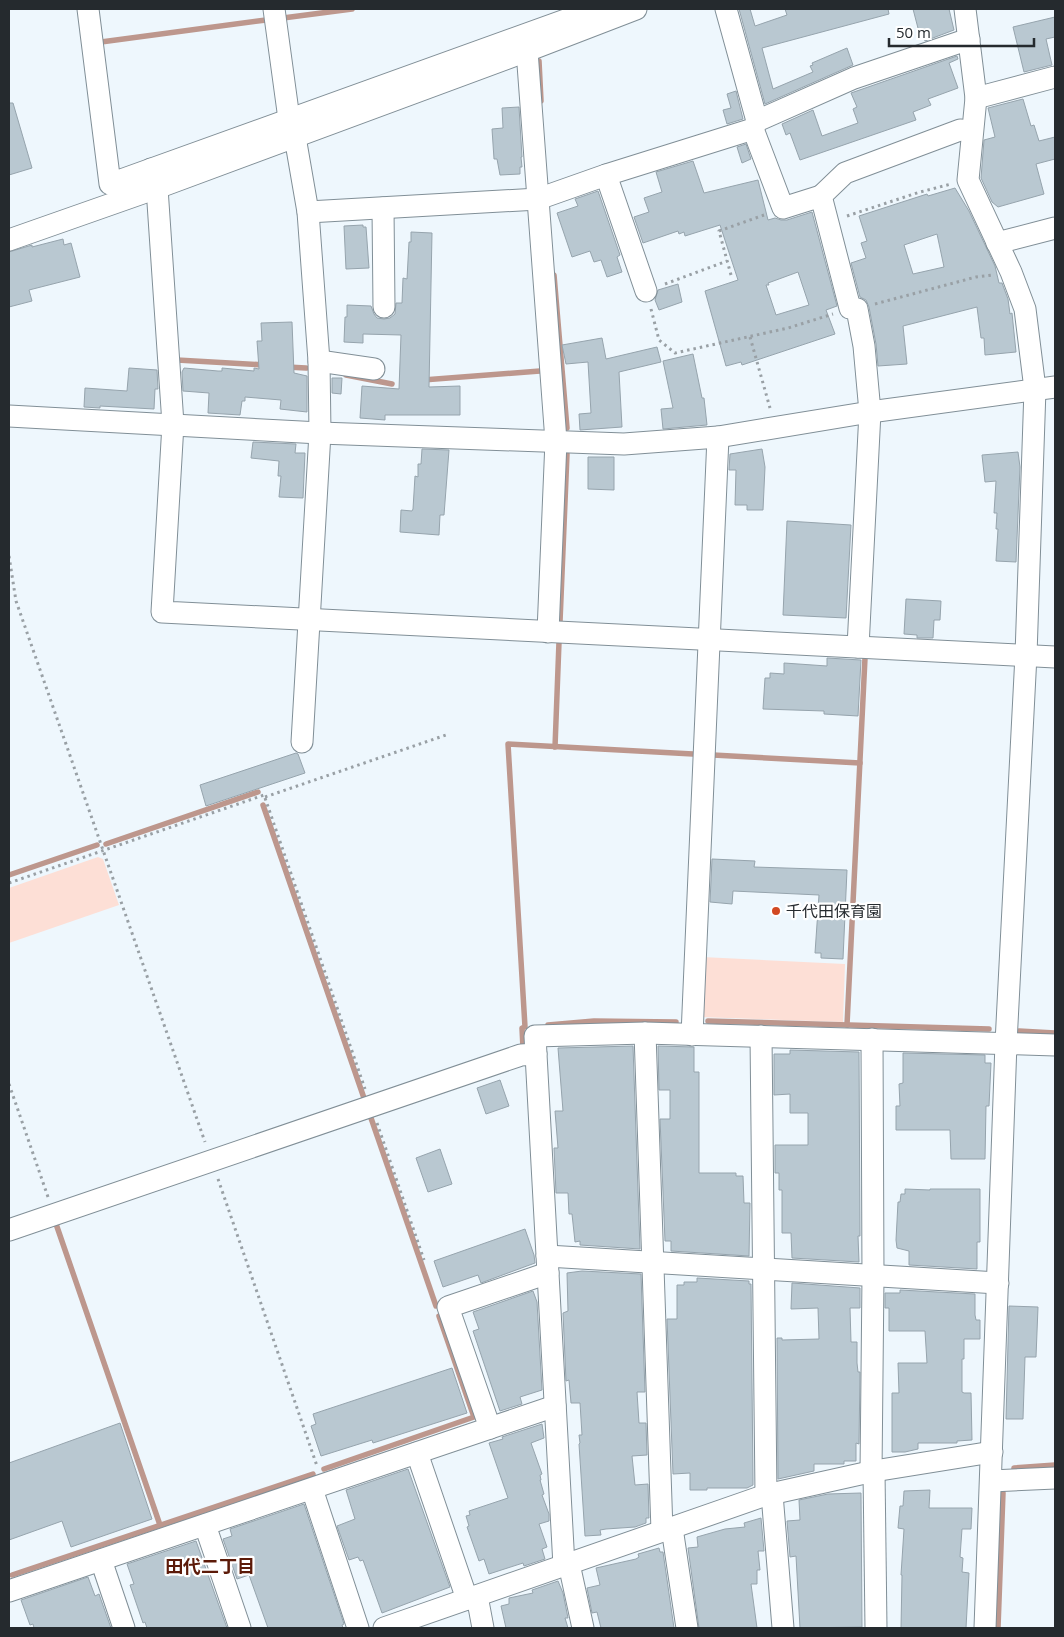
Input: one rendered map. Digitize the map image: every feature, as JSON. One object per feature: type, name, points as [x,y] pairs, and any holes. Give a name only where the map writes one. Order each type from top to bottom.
[{"type":"street","points":[[88,9],[110,184],[154,179]]},
{"type":"street","points":[[274,9],[292,128],[308,212],[319,361],[320,432],[302,742]]},
{"type":"street","points":[[525,43],[596,9]]},
{"type":"street","points":[[9,240],[154,179],[292,128],[525,43],[636,9]]},
{"type":"street","points":[[726,9],[755,125],[783,208],[822,196],[844,173],[960,130],[972,131]]},
{"type":"street","points":[[965,9],[976,98],[968,180],[1025,309],[1045,388],[1026,655],[1006,1043],[985,1628]]},
{"type":"street","points":[[308,212],[538,200],[755,125],[854,78],[969,39]]},
{"type":"street","points":[[525,43],[556,441],[548,632]]},
{"type":"street","points":[[976,98],[1055,78]]},
{"type":"street","points":[[606,175],[646,291]]},
{"type":"street","points":[[154,179],[173,424],[162,612],[1055,657]]},
{"type":"street","points":[[822,196],[827,222],[864,346],[870,412],[858,647]]},
{"type":"street","points":[[384,208],[384,307]]},
{"type":"street","points":[[997,243],[1055,228]]},
{"type":"street","points":[[319,361],[374,369]]},
{"type":"street","points":[[9,416],[320,432],[624,444],[718,437],[870,412],[1045,388]]},
{"type":"street","points":[[692,1035],[718,437]]},
{"type":"street","points":[[644,1034],[653,1262],[667,1530],[687,1628]]},
{"type":"street","points":[[583,1628],[566,1565],[555,1406],[535,1036],[644,1034],[761,1036],[1055,1045]]},
{"type":"street","points":[[761,1036],[763,1269],[769,1494],[783,1628]]},
{"type":"street","points":[[872,1039],[872,1472],[876,1628]]},
{"type":"street","points":[[9,1230],[521,1054],[536,1054]]},
{"type":"street","points":[[490,1428],[448,1307],[547,1264],[653,1262],[998,1283]]},
{"type":"street","points":[[9,1590],[555,1406]]},
{"type":"street","points":[[384,1628],[769,1494],[872,1472],[992,1452]]},
{"type":"street","points":[[417,1453],[483,1628]]},
{"type":"street","points":[[991,1481],[1055,1478]]},
{"type":"street","points":[[318,1487],[358,1628]]},
{"type":"street","points":[[205,1525],[240,1628]]},
{"type":"street","points":[[100,1560],[124,1628]]},
{"type":"path","points":[[827,222],[920,192],[968,180]]},
{"type":"path","points":[[731,276],[719,230],[783,208]]},
{"type":"path","points":[[727,261],[646,291],[658,340],[675,353],[788,328],[854,308],[976,277],[1010,272]]},
{"type":"path","points":[[750,337],[776,427]]},
{"type":"path","points":[[9,556],[16,601],[211,1161],[318,1487]]},
{"type":"path","points":[[9,883],[264,795],[265,797],[446,735]]},
{"type":"path","points":[[265,797],[424,1260]]},
{"type":"path","points":[[9,1084],[54,1214]]},
{"type":"shaded area","points":[[98,857],[103,859],[119,905],[9,943],[9,888]]},
{"type":"shaded area","points":[[702,957],[845,964],[843,1022],[699,1017]]},
{"type":"building","points":[[739,9],[750,9],[755,26],[787,15],[785,9],[888,9],[889,14],[762,48],[773,89],[813,72],[810,66],[813,65],[812,63],[847,48],[853,65],[765,104]]},
{"type":"building","points":[[913,9],[949,9],[954,30],[925,41],[922,31],[919,32]]},
{"type":"building","points":[[1055,17],[1055,37],[1046,39],[1052,65],[1024,72],[1013,27]]},
{"type":"building","points":[[957,56],[958,59],[949,63],[958,88],[928,99],[931,105],[913,112],[916,120],[800,160],[790,133],[786,135],[782,124],[813,110],[822,136],[858,123],[853,109],[857,107],[851,93]]},
{"type":"building","points":[[736,91],[743,119],[727,124],[723,110],[731,108],[727,94]]},
{"type":"building","points":[[1023,99],[1031,126],[1034,125],[1039,141],[1055,137],[1055,159],[1036,164],[1044,194],[998,207],[992,202],[981,178],[984,140],[995,137],[988,108]]},
{"type":"building","points":[[9,103],[13,103],[32,168],[9,175]]},
{"type":"building","points":[[519,107],[522,167],[520,167],[520,174],[500,175],[497,159],[494,159],[492,129],[503,128],[502,108]]},
{"type":"building","points":[[746,144],[751,159],[742,163],[737,147]]},
{"type":"building","points":[[693,161],[704,193],[758,180],[768,220],[775,218],[787,220],[812,212],[837,306],[826,310],[835,334],[742,365],[741,362],[726,366],[705,291],[738,280],[720,225],[685,236],[684,232],[679,234],[678,231],[643,243],[634,217],[649,212],[644,198],[662,192],[656,172]],"holes":[[[798,272],[809,305],[776,315],[766,285]]]},
{"type":"building","points":[[955,188],[969,211],[995,266],[999,283],[1002,283],[1008,299],[1010,314],[1012,313],[1016,352],[985,355],[984,338],[981,338],[977,307],[903,326],[907,364],[878,366],[869,307],[866,300],[860,297],[851,263],[866,258],[861,243],[867,241],[859,216],[927,194],[928,196]],"holes":[[[937,234],[944,267],[913,274],[904,245]]]},
{"type":"building","points":[[598,191],[620,255],[617,257],[622,272],[607,277],[601,260],[594,262],[590,251],[572,257],[557,213],[578,206],[575,199]]},
{"type":"building","points":[[363,225],[363,227],[366,227],[369,268],[346,269],[344,226]]},
{"type":"building","points":[[411,232],[432,233],[429,387],[460,386],[460,415],[385,415],[385,420],[360,418],[362,386],[399,389],[401,335],[363,334],[363,343],[344,342],[347,305],[371,306],[377,318],[390,318],[395,314],[396,303],[402,303],[403,278],[407,279]]},
{"type":"building","points":[[63,239],[64,245],[71,243],[80,277],[29,290],[32,301],[9,307],[9,252]]},
{"type":"building","points":[[678,284],[682,302],[659,310],[655,300],[658,290]]},
{"type":"building","points":[[292,322],[294,373],[307,376],[307,412],[280,409],[281,400],[245,397],[245,401],[242,401],[240,415],[208,413],[209,393],[183,391],[182,372],[184,368],[218,371],[222,371],[222,368],[254,371],[254,368],[259,369],[257,341],[262,341],[261,323]]},
{"type":"building","points":[[602,338],[606,359],[657,347],[661,362],[619,372],[622,427],[580,430],[579,414],[591,413],[588,362],[566,364],[562,345]]},
{"type":"building","points":[[693,354],[702,398],[704,398],[707,425],[663,429],[661,409],[673,408],[663,361]]},
{"type":"building","points":[[129,368],[157,370],[158,389],[155,389],[154,409],[84,407],[85,388],[127,391]]},
{"type":"building","points":[[332,378],[342,378],[341,394],[332,393]]},
{"type":"building","points":[[253,442],[296,444],[295,453],[305,453],[303,498],[279,497],[281,476],[278,476],[279,461],[251,458]]},
{"type":"building","points":[[422,449],[449,450],[444,515],[440,515],[439,535],[400,532],[401,510],[412,511],[413,509],[415,476],[418,477],[418,464],[421,464]]},
{"type":"building","points":[[762,449],[765,467],[763,510],[747,510],[747,505],[735,505],[736,470],[729,470],[730,454]]},
{"type":"building","points":[[1018,452],[1020,467],[1016,562],[996,561],[998,529],[996,529],[997,513],[994,513],[996,481],[985,482],[982,455]]},
{"type":"building","points":[[588,457],[614,457],[614,490],[588,489]]},
{"type":"building","points":[[787,521],[851,525],[846,618],[783,615]]},
{"type":"building","points":[[906,599],[941,601],[940,620],[934,620],[933,638],[917,638],[917,635],[904,634]]},
{"type":"building","points":[[827,658],[861,660],[858,716],[824,714],[824,711],[763,709],[765,678],[770,678],[770,673],[784,674],[784,663],[827,666]]},
{"type":"building","points":[[296,753],[305,773],[206,806],[200,785]]},
{"type":"building","points":[[712,859],[755,861],[754,867],[847,870],[843,959],[821,958],[821,953],[815,953],[819,895],[733,891],[732,904],[710,902]]},
{"type":"building","points":[[633,1046],[640,1249],[580,1245],[580,1241],[575,1242],[572,1214],[569,1214],[568,1193],[556,1193],[554,1148],[558,1148],[555,1111],[563,1111],[558,1048]]},
{"type":"building","points":[[658,1046],[694,1047],[694,1072],[699,1072],[699,1173],[736,1173],[736,1176],[743,1176],[744,1203],[750,1203],[749,1256],[671,1251],[671,1241],[665,1241],[660,1119],[670,1119],[670,1090],[659,1090]]},
{"type":"building","points":[[790,1050],[859,1052],[859,1262],[792,1258],[791,1233],[782,1233],[782,1190],[779,1190],[779,1173],[775,1173],[775,1145],[808,1145],[808,1113],[790,1113],[790,1094],[774,1095],[774,1054],[790,1054]]},
{"type":"building","points":[[903,1053],[985,1055],[985,1063],[991,1063],[989,1106],[986,1106],[985,1159],[951,1159],[950,1130],[896,1130],[896,1106],[900,1106],[899,1084],[903,1083]]},
{"type":"building","points":[[500,1080],[509,1106],[486,1114],[477,1088]]},
{"type":"building","points":[[440,1149],[452,1184],[428,1192],[416,1158]]},
{"type":"building","points":[[905,1189],[980,1189],[980,1242],[977,1242],[977,1269],[909,1265],[909,1251],[897,1248],[896,1240],[898,1202],[900,1202],[901,1194],[905,1194]]},
{"type":"building","points":[[525,1229],[535,1263],[481,1283],[478,1275],[443,1287],[434,1261]]},
{"type":"building","points":[[582,1271],[641,1274],[645,1392],[637,1392],[639,1423],[646,1423],[647,1455],[632,1456],[635,1485],[648,1484],[649,1518],[646,1518],[646,1523],[635,1527],[600,1530],[601,1535],[585,1536],[579,1444],[579,1435],[582,1435],[580,1403],[571,1403],[569,1380],[566,1381],[563,1313],[568,1311],[567,1273]]},
{"type":"building","points":[[697,1278],[749,1281],[749,1284],[751,1284],[753,1485],[747,1488],[690,1490],[690,1473],[673,1474],[667,1319],[677,1319],[677,1285],[684,1285],[684,1282],[697,1282]]},
{"type":"building","points":[[792,1283],[860,1288],[860,1308],[850,1308],[851,1342],[857,1342],[857,1363],[858,1372],[860,1372],[859,1444],[856,1443],[856,1461],[844,1461],[844,1464],[814,1464],[814,1471],[778,1479],[777,1338],[782,1338],[782,1340],[819,1339],[818,1308],[791,1309]]},
{"type":"building","points":[[900,1290],[975,1294],[975,1315],[976,1320],[980,1320],[980,1339],[964,1339],[964,1359],[962,1359],[962,1392],[971,1393],[972,1440],[957,1441],[957,1443],[918,1443],[918,1449],[892,1452],[892,1393],[899,1393],[898,1363],[927,1363],[925,1331],[889,1331],[889,1308],[885,1308],[885,1293],[900,1293]]},
{"type":"building","points":[[533,1291],[537,1302],[542,1390],[520,1397],[522,1404],[500,1411],[473,1331],[479,1329],[473,1312]]},
{"type":"building","points":[[1009,1306],[1038,1307],[1036,1357],[1025,1357],[1023,1419],[1006,1419]]},
{"type":"building","points":[[452,1368],[467,1413],[373,1443],[372,1440],[321,1456],[311,1426],[316,1424],[313,1414]]},
{"type":"building","points":[[120,1423],[152,1519],[71,1547],[62,1521],[9,1540],[9,1463]]},
{"type":"building","points":[[542,1424],[544,1438],[531,1443],[542,1474],[540,1475],[540,1480],[544,1494],[542,1495],[549,1514],[549,1521],[539,1524],[547,1547],[542,1549],[545,1559],[524,1566],[523,1563],[489,1574],[484,1559],[479,1561],[467,1527],[469,1526],[466,1516],[470,1515],[469,1511],[508,1498],[489,1443]]},
{"type":"building","points":[[408,1469],[450,1587],[382,1613],[363,1560],[360,1561],[358,1557],[349,1560],[337,1526],[355,1519],[346,1490]]},
{"type":"building","points":[[930,1490],[929,1508],[972,1508],[971,1529],[962,1529],[960,1557],[963,1558],[962,1572],[969,1573],[966,1628],[901,1628],[901,1575],[904,1529],[898,1528],[900,1506],[903,1506],[904,1491]]},
{"type":"building","points":[[861,1493],[862,1627],[800,1628],[796,1556],[790,1557],[787,1521],[800,1520],[799,1500],[828,1494]]},
{"type":"building","points":[[304,1504],[344,1624],[342,1625],[343,1628],[268,1628],[249,1575],[237,1579],[223,1539],[232,1536],[230,1529]]},
{"type":"building","points":[[761,1518],[764,1551],[758,1551],[760,1570],[757,1570],[757,1584],[751,1584],[757,1628],[699,1628],[688,1548],[698,1547],[697,1537],[725,1529],[745,1527],[744,1523]]},
{"type":"building","points":[[196,1541],[227,1628],[147,1628],[145,1622],[143,1623],[130,1585],[134,1584],[127,1564]]},
{"type":"building","points":[[659,1548],[660,1552],[663,1552],[674,1628],[601,1628],[597,1612],[592,1613],[587,1588],[600,1585],[596,1568],[636,1559],[639,1557],[638,1554]]},
{"type":"building","points":[[88,1577],[95,1596],[99,1594],[111,1628],[34,1628],[33,1624],[30,1625],[21,1600]]},
{"type":"building","points":[[558,1581],[563,1593],[568,1618],[565,1618],[568,1628],[506,1628],[501,1606],[509,1604],[509,1598],[533,1593],[532,1590]]},
{"type":"waterway","points":[[283,18],[352,9]]},
{"type":"waterway","points":[[101,42],[266,20]]},
{"type":"waterway","points":[[539,61],[541,101]]},
{"type":"waterway","points":[[554,275],[567,428]]},
{"type":"waterway","points":[[177,360],[265,365]]},
{"type":"waterway","points":[[287,367],[306,368]]},
{"type":"waterway","points":[[423,380],[540,371]]},
{"type":"waterway","points":[[346,375],[392,384]]},
{"type":"waterway","points":[[560,622],[567,454]]},
{"type":"waterway","points":[[555,747],[559,642]]},
{"type":"waterway","points":[[847,1025],[865,658]]},
{"type":"waterway","points":[[521,1049],[523,1048],[522,1028],[525,1027],[508,744],[693,754]]},
{"type":"waterway","points":[[713,755],[860,763]]},
{"type":"waterway","points":[[106,844],[258,792]]},
{"type":"waterway","points":[[263,805],[365,1101]]},
{"type":"waterway","points":[[9,875],[97,845]]},
{"type":"waterway","points":[[548,1025],[594,1021],[676,1022]]},
{"type":"waterway","points":[[708,1021],[989,1029]]},
{"type":"waterway","points":[[1019,1031],[1055,1033]]},
{"type":"waterway","points":[[371,1118],[436,1306]]},
{"type":"waterway","points":[[55,1221],[160,1525]]},
{"type":"waterway","points":[[324,1469],[474,1417],[439,1316]]},
{"type":"waterway","points":[[1014,1468],[1055,1465]]},
{"type":"waterway","points":[[12,1575],[313,1474]]},
{"type":"waterway","points":[[998,1628],[1003,1493]]},
{"type":"place","name":"千代田保育園","points":[[776,911]]},
{"type":"district","name":"田代二丁目","points":[[210,1566]]}]
